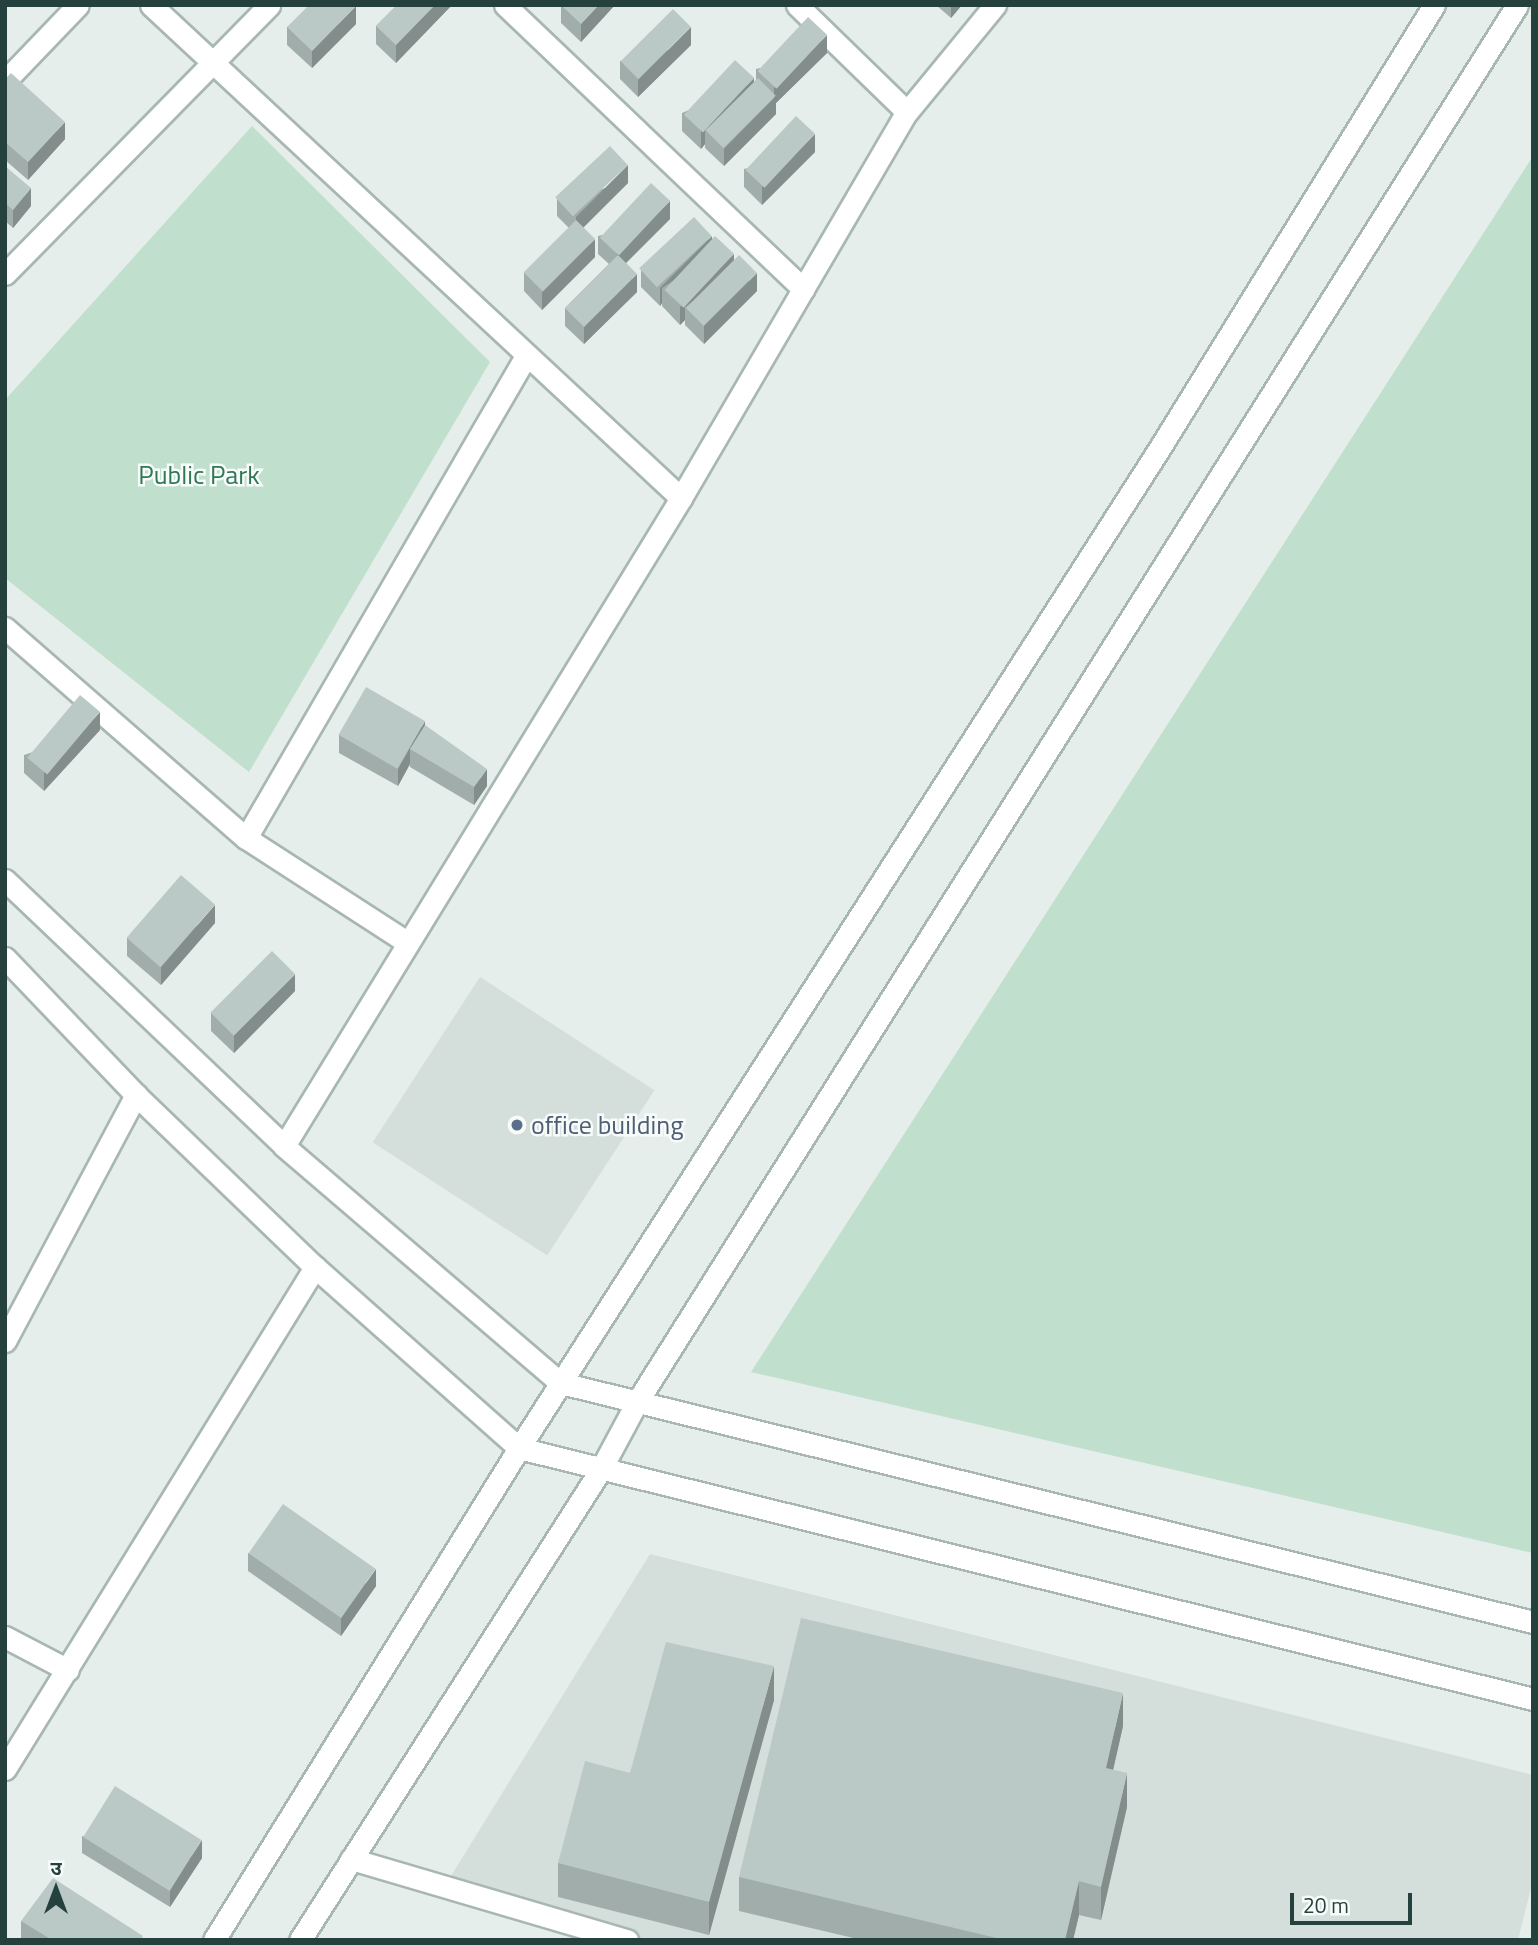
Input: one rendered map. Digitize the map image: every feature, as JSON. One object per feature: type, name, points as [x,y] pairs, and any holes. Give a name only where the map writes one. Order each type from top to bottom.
[{"type":"street","points":[[5,81],[78,5]]},
{"type":"street","points":[[151,5],[681,498]]},
{"type":"street","points":[[5,274],[269,5]]},
{"type":"street","points":[[505,5],[803,289]]},
{"type":"street","points":[[797,5],[907,112]]},
{"type":"street","points":[[284,1146],[681,498],[907,112],[995,5]]},
{"type":"street","points":[[214,1940],[519,1448],[1156,454],[1434,5]]},
{"type":"street","points":[[300,1940],[601,1469],[637,1402],[1517,5]]},
{"type":"street","points":[[246,838],[526,356]]},
{"type":"street","points":[[5,628],[246,838],[408,943]]},
{"type":"street","points":[[5,880],[284,1146],[561,1383],[1533,1622]]},
{"type":"street","points":[[7,964],[136,1095],[316,1266],[519,1448],[1533,1699]]},
{"type":"street","points":[[5,1341],[136,1095]]},
{"type":"street","points":[[5,1769],[316,1266]]},
{"type":"street","points":[[5,1637],[68,1670]]},
{"type":"street","points":[[351,1859],[627,1940]]},
{"type":"shaded area","points":[[480,977],[654,1090],[547,1256],[373,1142]]},
{"type":"shaded area","points":[[650,1554],[1533,1775],[1533,1880],[1518,1940],[648,1940],[443,1889]]},
{"type":"green space","name":"Public Park","points":[[252,126],[490,362],[249,772],[5,578],[5,400]]},
{"type":"green space","points":[[1533,156],[1533,1553],[751,1372]]},
{"type":"building","points":[[309,5],[356,6],[312,51],[287,27]]},
{"type":"building","points":[[397,5],[435,5],[396,45],[376,26]]},
{"type":"building","points":[[561,5],[599,5],[581,24]]},
{"type":"building","points":[[673,9],[691,27],[638,79],[621,61]]},
{"type":"building","points":[[808,17],[827,35],[777,89],[758,71]]},
{"type":"building","points":[[735,60],[754,78],[703,133],[684,115]]},
{"type":"building","points":[[11,73],[65,122],[28,162],[5,142],[5,79]]},
{"type":"building","points":[[758,78],[776,96],[723,148],[706,130]]},
{"type":"building","points":[[796,116],[815,134],[765,188],[746,170]]},
{"type":"building","points":[[610,146],[628,165],[573,216],[555,197]]},
{"type":"building","points":[[5,166],[31,188],[13,210],[5,203]]},
{"type":"building","points":[[651,183],[670,201],[619,256],[600,238]]},
{"type":"building","points":[[694,217],[712,236],[657,287],[639,268]]},
{"type":"building","points":[[576,220],[595,239],[543,291],[524,272]]},
{"type":"building","points":[[715,236],[734,254],[684,308],[665,290]]},
{"type":"building","points":[[618,255],[637,274],[584,327],[565,308]]},
{"type":"building","points":[[739,255],[757,273],[704,326],[686,308]]},
{"type":"building","points":[[366,687],[425,721],[397,769],[338,735]]},
{"type":"building","points":[[80,695],[100,712],[47,775],[27,758]]},
{"type":"building","points":[[425,725],[487,769],[474,787],[410,749]]},
{"type":"building","points":[[181,875],[215,905],[161,967],[127,938]]},
{"type":"building","points":[[272,951],[295,974],[234,1036],[210,1013]]},
{"type":"building","points":[[283,1504],[376,1569],[341,1618],[249,1553]]},
{"type":"building","points":[[801,1618],[1123,1693],[1106,1768],[1127,1773],[1101,1887],[1079,1881],[1065,1940],[1005,1940],[739,1877]]},
{"type":"building","points":[[666,1642],[774,1666],[709,1902],[558,1863],[585,1761],[630,1773]]},
{"type":"building","points":[[115,1786],[202,1840],[170,1891],[83,1837]]},
{"type":"building","points":[[53,1878],[143,1936],[141,1940],[52,1940],[21,1921]]},
{"type":"place","name":"office building","points":[[517,1125]]}]
